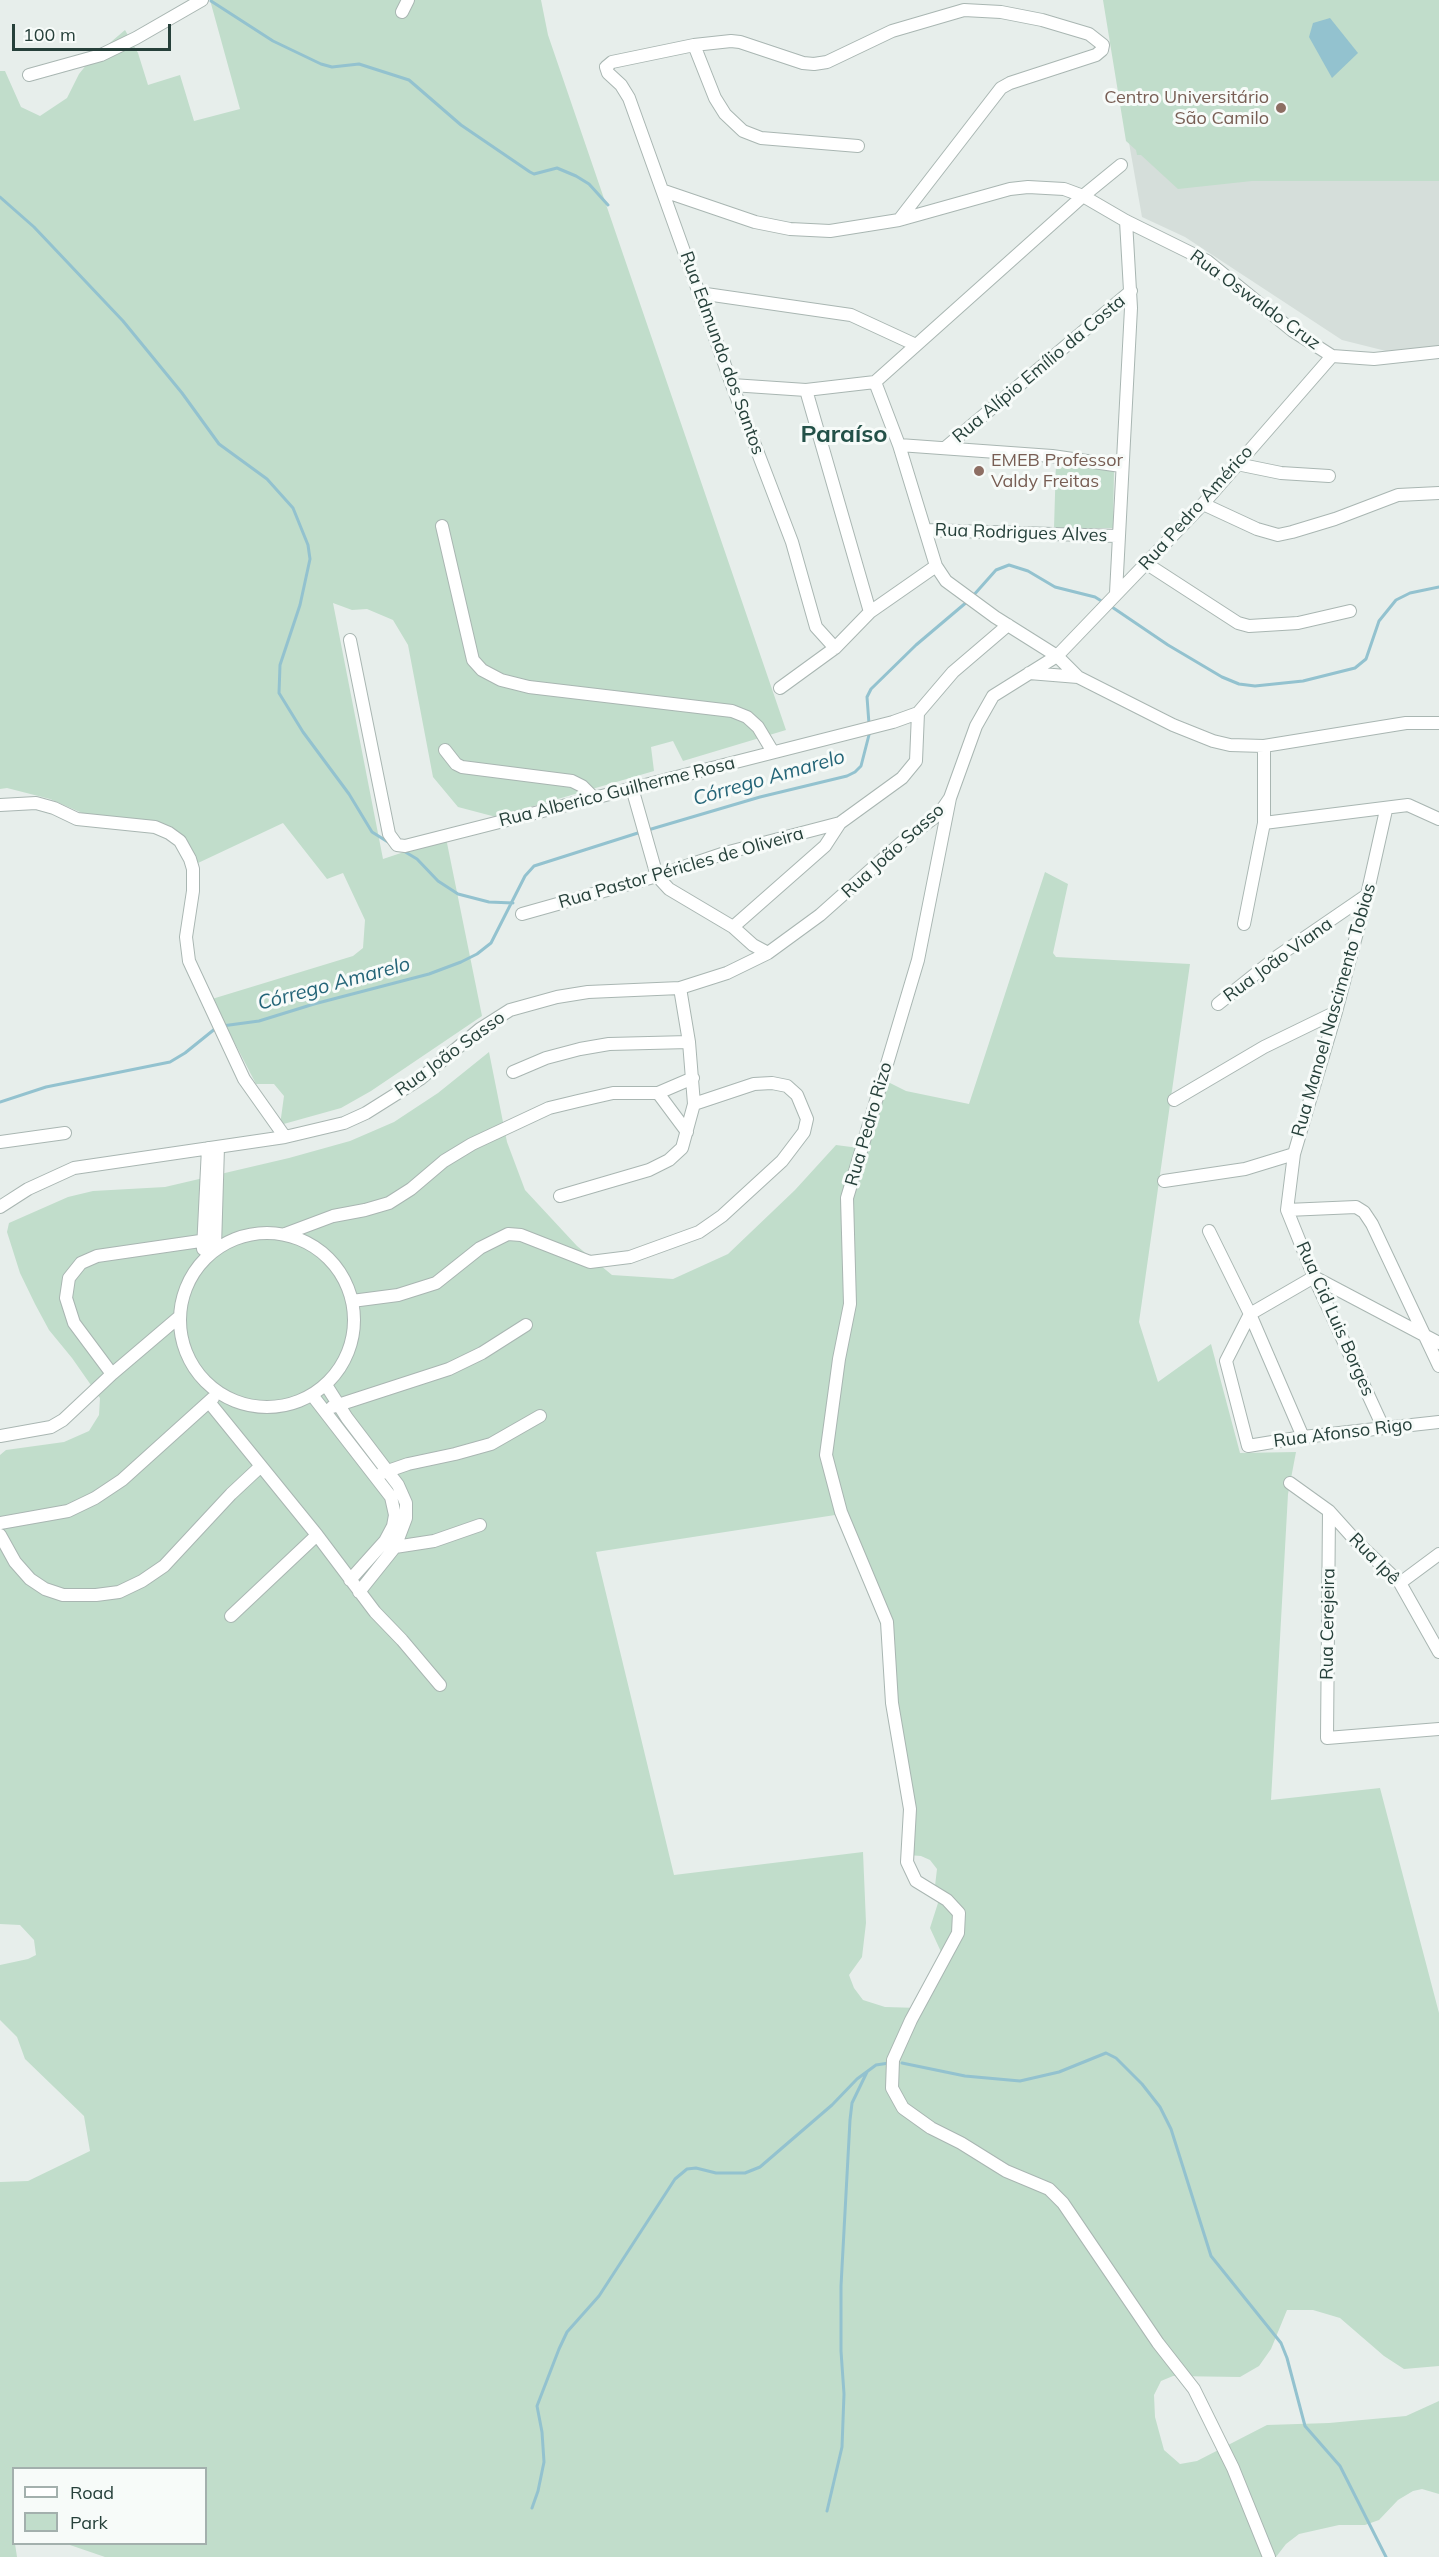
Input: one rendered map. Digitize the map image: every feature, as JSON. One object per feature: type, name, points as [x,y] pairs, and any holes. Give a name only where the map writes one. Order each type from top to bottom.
[{"type":"street","points":[[29,75],[101,55],[145,33],[201,0]]},
{"type":"street","points":[[402,12],[408,0]]},
{"type":"street","points":[[858,146],[760,138],[743,131],[725,114],[715,98],[694,45],[741,42],[803,63],[814,64],[827,62],[892,31],[950,13],[980,10],[1042,20],[1089,34],[1102,45],[1102,50],[1096,56],[1010,83],[1001,88],[899,220]]},
{"type":"street","name":"Rua Edmundo dos Santos","points":[[694,45],[612,62],[606,67],[606,71],[626,91],[629,98],[732,385],[794,548],[816,627],[835,648]]},
{"type":"street","points":[[732,385],[806,390],[875,382],[1083,196],[1121,165]]},
{"type":"street","name":"Rua Oswaldo Cruz","points":[[664,191],[745,218],[790,229],[830,231],[899,220],[1010,189],[1064,189],[1083,196],[1126,221],[1207,261],[1293,331],[1332,356],[1374,359],[1439,352]]},
{"type":"street","points":[[1109,600],[1117,536],[1131,291],[1126,221]]},
{"type":"street","name":"Rua Alípio Emílio da Costa","points":[[946,447],[1131,291]]},
{"type":"street","points":[[699,293],[850,315],[916,345]]},
{"type":"street","name":"Rua Pedro Américo","points":[[1057,656],[1203,504],[1332,356]]},
{"type":"street","points":[[875,382],[899,445],[936,566],[946,581],[969,599],[1057,656],[1078,677],[1173,725],[1213,741],[1230,745],[1264,746],[1406,723],[1439,723]]},
{"type":"street","points":[[806,390],[870,612]]},
{"type":"street","points":[[899,445],[1052,456],[1121,466]]},
{"type":"street","points":[[1237,464],[1281,473],[1329,476]]},
{"type":"street","points":[[1203,504],[1257,529],[1278,535],[1335,519],[1398,495],[1439,493]]},
{"type":"street","points":[[442,526],[473,660],[482,670],[501,680],[529,687],[732,711],[747,717],[758,727],[772,752]]},
{"type":"street","name":"Rua Rodrigues Alves","points":[[925,530],[1117,536]]},
{"type":"street","points":[[1147,564],[1238,623],[1249,626],[1298,623],[1350,611]]},
{"type":"street","points":[[780,688],[835,648],[870,612],[936,566]]},
{"type":"street","points":[[733,927],[825,846],[840,823],[902,778],[916,761],[918,713],[952,672],[1008,625]]},
{"type":"street","name":"Rua Alberico Guilherme Rosa","points":[[350,640],[389,834],[398,845],[405,846],[918,713]]},
{"type":"street","name":"Rua João Sasso","points":[[0,1207],[28,1189],[74,1168],[285,1137],[344,1123],[366,1113],[420,1079],[480,1029],[510,1010],[558,997],[588,992],[680,988],[727,973],[768,953],[843,896],[902,842],[939,814],[950,798],[976,726],[993,696],[1057,656]]},
{"type":"street","points":[[1029,673],[1078,677]]},
{"type":"street","points":[[1244,924],[1264,824],[1264,746]]},
{"type":"street","points":[[445,750],[456,764],[462,767],[572,781],[582,786],[594,798]]},
{"type":"street","points":[[632,788],[657,876],[676,894],[733,927],[753,945],[768,953]]},
{"type":"street","name":"Rua Pedro Rizo","points":[[950,798],[918,960],[847,1198],[850,1304],[839,1359],[826,1455],[841,1512],[887,1622],[892,1703],[910,1809],[908,1862],[916,1881],[948,1900],[959,1913],[958,1933],[911,2020],[893,2060],[892,2088],[903,2108],[931,2128],[961,2143],[1006,2171],[1049,2189],[1063,2203],[1158,2343],[1194,2390],[1233,2468],[1269,2557]]},
{"type":"street","points":[[0,805],[36,803],[83,820],[155,827],[180,841],[193,869],[193,891],[186,949],[244,1079],[285,1137]]},
{"type":"street","points":[[1264,824],[1386,810],[1408,805],[1439,819]]},
{"type":"street","name":"Rua Manoel Nascimento Tobias","points":[[1287,1210],[1294,1154],[1336,1012],[1367,895],[1386,810]]},
{"type":"street","name":"Rua Pastor Péricles de Oliveira","points":[[522,914],[657,876],[725,853],[840,823]]},
{"type":"street","name":"Rua João Viana","points":[[1218,1004],[1278,956],[1367,895]]},
{"type":"street","points":[[560,1196],[649,1170],[669,1160],[682,1148],[694,1104],[689,1042],[680,988]]},
{"type":"street","points":[[1174,1100],[1264,1047],[1336,1012]]},
{"type":"street","points":[[513,1072],[546,1058],[609,1044],[689,1042]]},
{"type":"street","points":[[285,1234],[333,1216],[389,1203],[411,1189],[444,1161],[472,1144],[549,1108],[613,1093],[658,1093],[693,1078]]},
{"type":"street","points":[[352,1301],[398,1295],[436,1283],[480,1248],[508,1234],[521,1234],[591,1262],[630,1257],[699,1233],[722,1216],[782,1161],[804,1132],[807,1119],[797,1095],[787,1086],[772,1083],[754,1084],[694,1104]]},
{"type":"street","points":[[658,1093],[687,1132]]},
{"type":"street","points":[[0,1142],[65,1133]]},
{"type":"street","points":[[112,1374],[74,1323],[66,1298],[69,1278],[81,1263],[97,1256],[211,1244],[248,1234],[267,1232],[285,1234],[309,1243],[329,1258],[344,1278],[352,1301],[354,1324],[351,1347],[341,1367],[326,1385],[312,1395],[290,1405],[265,1408],[241,1404],[219,1393],[197,1373],[183,1346],[179,1317],[186,1286],[211,1244],[213,1148]]},
{"type":"street","points":[[1164,1181],[1245,1168],[1294,1154]]},
{"type":"street","points":[[1287,1210],[1356,1207],[1364,1212],[1372,1224],[1439,1366]]},
{"type":"street","name":"Rua Cid Luis Borges","points":[[1287,1210],[1314,1276],[1383,1427]]},
{"type":"street","points":[[1209,1231],[1250,1314],[1303,1437]]},
{"type":"street","points":[[1250,1314],[1314,1276],[1439,1342]]},
{"type":"street","name":"Rua Afonso Rigo","points":[[1250,1314],[1226,1361],[1248,1446],[1303,1437],[1439,1422]]},
{"type":"street","points":[[0,1436],[51,1427],[63,1420],[112,1374],[179,1317]]},
{"type":"street","points":[[324,1412],[337,1404],[449,1369],[482,1353],[526,1324]]},
{"type":"street","points":[[326,1385],[337,1404],[398,1485],[406,1503],[405,1524],[395,1547],[359,1592]]},
{"type":"street","points":[[0,1523],[69,1511],[94,1498],[122,1480],[219,1393]]},
{"type":"street","points":[[312,1395],[391,1497],[395,1515],[393,1526],[385,1541],[350,1580]]},
{"type":"street","points":[[209,1402],[317,1535],[359,1592],[440,1684]]},
{"type":"street","points":[[375,1476],[387,1470],[491,1444],[540,1416]]},
{"type":"street","points":[[0,1535],[15,1562],[30,1579],[45,1588],[63,1595],[119,1592],[142,1581],[164,1566],[231,1494],[261,1466]]},
{"type":"street","name":"Rua Ipê","points":[[1290,1483],[1329,1511],[1356,1541],[1400,1583],[1439,1652]]},
{"type":"street","name":"Rua Cerejeira","points":[[1329,1511],[1327,1738],[1439,1729]]},
{"type":"street","points":[[395,1547],[434,1541],[480,1525]]},
{"type":"street","points":[[231,1616],[317,1535]]},
{"type":"street","points":[[1400,1583],[1439,1554]]},
{"type":"shaded area","name":"Centro Universitário São Camilo","points":[[1104,0],[1439,0],[1439,350],[1386,351],[1342,340],[1185,237],[1142,217]]},
{"type":"green space","points":[[210,0],[541,0],[548,35],[786,730],[683,761],[673,741],[651,747],[654,771],[496,817],[458,807],[433,777],[408,645],[393,620],[367,609],[352,610],[333,603],[383,859],[446,838],[482,1016],[371,1091],[341,1108],[280,1125],[284,1096],[274,1084],[256,1084],[212,999],[353,956],[363,948],[365,920],[343,873],[327,879],[283,823],[198,863],[181,837],[89,816],[50,799],[7,788],[0,789],[0,71],[5,71],[21,107],[40,116],[67,98],[79,74],[91,59],[125,30],[138,53],[148,85],[180,75],[194,121],[240,109]]},
{"type":"green space","name":"Centro Universitário São Camilo","points":[[1103,0],[1439,0],[1439,181],[1252,181],[1178,189],[1141,155],[1137,155],[1136,150],[1126,141]]},
{"type":"green space","points":[[1056,462],[1114,471],[1113,528],[1054,528]]},
{"type":"green space","points":[[1045,872],[1068,884],[1053,953],[1056,957],[1190,964],[1139,1322],[1158,1382],[1211,1344],[1240,1453],[1296,1452],[1288,1494],[1271,1800],[1380,1788],[1439,2013],[1439,2366],[1404,2369],[1384,2356],[1340,2318],[1313,2310],[1287,2310],[1271,2349],[1259,2366],[1240,2377],[1173,2376],[1161,2381],[1154,2395],[1155,2417],[1164,2450],[1180,2464],[1197,2461],[1267,2425],[1329,2423],[1406,2416],[1439,2401],[1439,2494],[1422,2489],[1413,2491],[1398,2500],[1379,2520],[1365,2525],[1339,2525],[1299,2534],[1286,2544],[1276,2557],[105,2557],[70,2545],[207,2545],[207,2467],[12,2467],[12,2545],[15,2545],[17,2557],[0,2557],[0,2182],[28,2181],[90,2151],[84,2116],[25,2059],[17,2037],[0,2020],[0,1965],[36,1955],[34,1940],[20,1925],[0,1924],[0,1455],[6,1450],[64,1442],[89,1431],[99,1415],[100,1398],[49,1330],[35,1304],[20,1273],[7,1232],[9,1223],[68,1197],[93,1191],[165,1187],[350,1141],[394,1122],[438,1093],[489,1052],[507,1142],[525,1190],[577,1246],[612,1275],[673,1279],[728,1254],[795,1190],[836,1145],[859,1148],[884,1080],[906,1091],[969,1104]],"holes":[[[848,1513],[892,1663],[908,1855],[921,1856],[930,1860],[937,1869],[935,1886],[938,1903],[930,1928],[942,1954],[923,1985],[918,2001],[919,2008],[885,2007],[863,2000],[854,1988],[849,1975],[862,1957],[866,1923],[863,1852],[674,1875],[596,1552]]]},
{"type":"water","points":[[1330,18],[1358,53],[1332,78],[1309,37],[1313,23]]},
{"type":"waterway","points":[[211,1],[273,41],[321,64],[332,67],[359,64],[409,80],[461,125],[530,172],[534,174],[557,168],[576,176],[589,184],[608,205]]},
{"type":"waterway","points":[[0,197],[34,227],[123,321],[182,393],[219,444],[267,479],[293,508],[308,545],[310,559],[300,605],[280,665],[279,693],[303,732],[349,794],[372,832],[388,842]]},
{"type":"waterway","name":"Córrego Amarelo","points":[[972,597],[996,570],[1009,565],[1028,571],[1055,587],[1095,597],[1103,602]]},
{"type":"waterway","name":"Córrego Amarelo","points":[[1109,605],[1168,645],[1222,677],[1239,684],[1255,686],[1303,681],[1355,668],[1366,659],[1379,621],[1396,600],[1410,593],[1439,587]]},
{"type":"waterway","name":"Córrego Amarelo","points":[[869,724],[867,697],[871,689],[916,645],[968,601]]},
{"type":"waterway","name":"Córrego Amarelo","points":[[648,830],[760,797],[847,776],[861,766],[870,731]]},
{"type":"waterway","name":"Córrego Amarelo","points":[[222,1026],[259,1021],[429,974],[461,962],[477,954],[491,943],[525,876],[534,866],[641,832]]},
{"type":"waterway","points":[[402,850],[417,859],[438,881],[458,894],[489,902],[513,903]]},
{"type":"waterway","name":"Córrego Amarelo","points":[[0,1102],[46,1087],[170,1062],[216,1028]]},
{"type":"waterway","points":[[902,2063],[965,2076],[1020,2081],[1059,2072],[1106,2053],[1116,2058],[1142,2084],[1160,2107],[1171,2129],[1211,2256],[1281,2343],[1305,2426],[1340,2466],[1386,2557]]},
{"type":"waterway","points":[[532,2508],[544,2462],[537,2406],[559,2349],[567,2332],[599,2296],[675,2179],[687,2169],[696,2168],[716,2173],[745,2173],[760,2167],[832,2105],[857,2079],[876,2065],[889,2063]]},
{"type":"waterway","points":[[827,2511],[842,2447],[844,2394],[841,2351],[841,2286],[850,2120],[852,2103],[867,2072]]},
{"type":"place","name":"Centro Universitário São Camilo","points":[[1281,108]]},
{"type":"place","name":"EMEB Professor Valdy Freitas","points":[[979,471]]},
{"type":"district","name":"Paraíso","points":[[844,435]]}]
